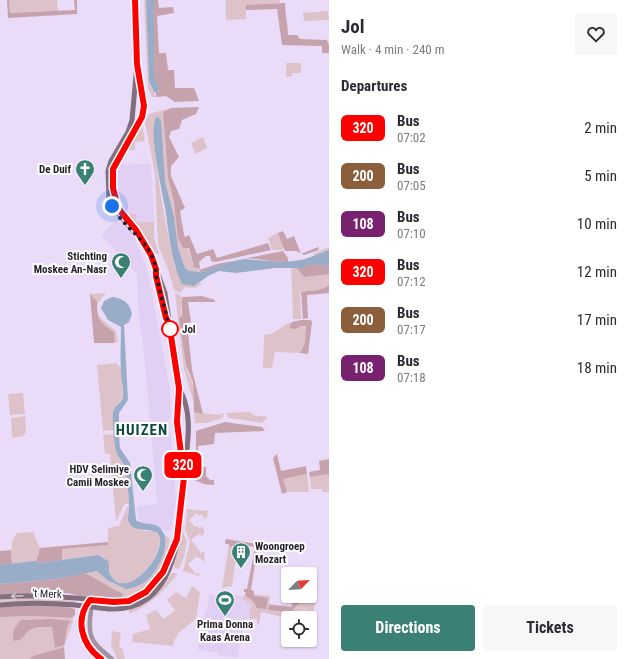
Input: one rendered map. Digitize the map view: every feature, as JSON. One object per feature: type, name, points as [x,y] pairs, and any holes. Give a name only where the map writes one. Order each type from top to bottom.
[{"type":"main road","points":[[135,0],[137,64],[144,106],[142,117],[116,162],[113,169],[112,178],[117,204],[151,255],[156,269],[156,276],[166,318],[169,323],[179,388],[177,416],[184,477]]},
{"type":"main road","points":[[137,64],[132,116],[128,132],[109,167],[109,192],[110,203],[115,212],[139,236]]},
{"type":"main road","points":[[134,97],[142,97]]},
{"type":"main road","points":[[132,116],[142,117]]},
{"type":"main road","points":[[163,572],[177,539],[189,436],[184,400],[179,388]]},
{"type":"main road","points":[[177,416],[182,414],[187,416]]},
{"type":"main road","points":[[179,437],[189,436]]},
{"type":"main road","name":"'t Merk","points":[[0,605],[43,603],[111,609],[133,606],[156,591],[164,580],[170,568],[177,539]]},
{"type":"main road","points":[[163,572],[170,568],[169,558]]},
{"type":"main road","name":"'t Merk","points":[[0,597],[37,595],[114,602],[129,601],[146,592],[163,572]]},
{"type":"street","points":[[90,600],[92,607],[91,637],[99,648],[112,659]]},
{"type":"street","points":[[90,600],[85,606],[82,630],[83,636],[89,649],[101,659]]},
{"type":"shaded area","points":[[7,0],[9,0],[10,13],[75,10],[74,0],[77,0],[77,14],[8,18]]},
{"type":"shaded area","points":[[9,0],[57,0],[58,11],[10,13]]},
{"type":"shaded area","points":[[144,0],[146,0],[149,81],[156,97],[152,97],[148,88]]},
{"type":"shaded area","points":[[153,0],[158,0],[159,8],[173,7],[174,13],[157,16],[159,53],[166,53],[168,70],[174,70],[175,88],[194,88],[199,101],[175,102],[166,96],[156,97],[156,93],[159,91],[154,75]]},
{"type":"shaded area","points":[[226,0],[280,0],[280,3],[246,5],[246,19],[226,20]]},
{"type":"shaded area","points":[[285,3],[288,35],[297,35],[300,39],[327,40],[329,45],[329,53],[322,53],[322,46],[282,45],[277,9],[246,10],[246,5]]},
{"type":"shaded area","points":[[328,11],[329,20],[304,21],[303,13]]},
{"type":"shaded area","points":[[286,63],[301,63],[301,73],[292,73],[292,76],[286,77]]},
{"type":"shaded area","points":[[199,107],[196,114],[182,120],[179,129],[171,131],[169,137],[179,157],[171,166],[171,176],[185,208],[180,211],[185,237],[189,235],[197,254],[213,249],[217,258],[268,243],[271,250],[215,262],[211,261],[210,256],[206,256],[199,262],[199,269],[194,267],[189,248],[183,248],[178,238],[174,203],[168,178],[163,112],[171,108]]},
{"type":"shaded area","points":[[171,108],[163,112],[168,178],[177,219],[195,268],[199,269],[198,272],[189,271],[185,268],[180,257],[175,238],[174,217],[165,181],[157,116],[154,126],[154,143],[164,214],[175,268],[197,285],[200,282],[201,285],[194,288],[185,287],[180,293],[174,290],[168,269],[158,245],[155,174],[145,122],[149,114]]},
{"type":"shaded area","points":[[140,123],[142,123],[145,141],[135,142],[135,150],[124,150]]},
{"type":"shaded area","points":[[203,137],[207,148],[195,154],[191,143]]},
{"type":"shaded area","points":[[151,164],[154,222],[136,223],[136,242],[145,263],[149,278],[170,390],[171,415],[168,421],[168,428],[171,436],[176,501],[171,532],[157,528],[158,526],[156,524],[143,523],[138,519],[137,507],[156,504],[157,500],[143,342],[139,319],[137,274],[101,235],[116,220],[121,210],[117,180],[119,165]]},
{"type":"shaded area","points":[[125,214],[136,214],[136,222],[154,222],[154,237],[159,254],[156,254],[142,232]]},
{"type":"shaded area","points":[[283,231],[287,239],[294,236],[301,253],[296,251],[285,251],[278,233]]},
{"type":"shaded area","points":[[278,233],[284,248],[282,250],[272,250],[268,238]]},
{"type":"shaded area","points":[[318,247],[319,250],[304,255],[302,254]]},
{"type":"shaded area","points":[[329,247],[329,289],[300,292],[301,319],[293,319],[291,262],[314,256],[313,254]]},
{"type":"shaded area","points":[[283,251],[288,258],[288,262],[277,262],[243,259]]},
{"type":"shaded area","points":[[234,261],[205,271],[200,272],[199,270],[217,264]]},
{"type":"shaded area","points":[[315,264],[329,266],[329,274],[304,277],[297,268]]},
{"type":"shaded area","points":[[329,285],[329,293],[307,295],[308,318],[303,319],[301,292],[319,290]]},
{"type":"shaded area","points":[[175,292],[182,297],[183,302],[181,309],[184,351],[186,365],[194,389],[193,401],[184,369]]},
{"type":"shaded area","points":[[106,293],[97,306],[97,311],[102,319],[116,331],[118,342],[114,343],[114,332],[102,325],[90,294]]},
{"type":"shaded area","points":[[90,294],[97,302],[100,320],[105,326],[114,332],[114,343],[94,343]]},
{"type":"shaded area","points":[[202,296],[215,300],[215,302],[188,302],[191,322],[187,323],[192,370],[203,414],[194,412],[193,382],[186,365],[179,318],[182,316],[182,297]]},
{"type":"shaded area","points":[[311,320],[312,322],[308,354],[300,353],[305,343],[306,326],[300,326],[296,329],[289,328],[292,322]]},
{"type":"shaded area","points":[[292,322],[290,326],[306,327],[305,343],[300,353],[275,352],[272,368],[263,368],[264,335],[271,334]]},
{"type":"shaded area","points":[[116,363],[121,368],[123,397],[113,411],[115,430],[103,431],[97,365]]},
{"type":"shaded area","points":[[23,393],[25,414],[10,415],[8,394]]},
{"type":"shaded area","points":[[194,412],[219,415],[224,413],[222,418],[207,423],[195,423]]},
{"type":"shaded area","points":[[250,412],[253,415],[268,417],[262,423],[229,418],[227,415],[227,413]]},
{"type":"shaded area","points":[[25,416],[26,432],[23,436],[12,438],[11,418]]},
{"type":"shaded area","points":[[225,422],[262,427],[265,431],[215,433],[214,444],[198,446],[199,467],[206,467],[206,476],[210,480],[214,480],[214,485],[204,484],[192,479],[196,452],[196,431]]},
{"type":"shaded area","points":[[115,434],[117,454],[126,469],[129,503],[124,505],[116,522],[110,454],[105,454],[103,435]]},
{"type":"shaded area","points":[[277,454],[281,471],[306,466],[307,474],[283,479],[287,492],[282,494],[273,458]]},
{"type":"shaded area","points":[[329,459],[329,476],[327,474],[310,477],[309,472],[320,470],[319,461]]},
{"type":"shaded area","points":[[307,474],[309,492],[287,492],[282,479]]},
{"type":"shaded area","points":[[327,474],[329,476],[329,492],[322,492],[322,489],[311,489],[310,477]]},
{"type":"shaded area","points":[[129,506],[128,517],[144,531],[155,531],[160,538],[155,556],[149,566],[135,580],[126,583],[118,582],[110,575],[108,564],[101,555],[62,560],[61,549],[108,545],[108,528],[119,526],[127,507]]},
{"type":"shaded area","points":[[183,508],[185,508],[183,533],[187,542],[184,557],[179,569],[175,568],[173,562]]},
{"type":"shaded area","points":[[187,509],[208,511],[205,519],[201,514],[199,516],[197,513],[189,520],[195,527],[197,526],[199,528],[202,526],[204,530],[204,534],[201,536],[199,534],[191,540],[201,553],[205,551],[204,562],[200,558],[196,557],[188,564],[195,573],[200,574],[199,576],[183,571],[190,542],[185,529]]},
{"type":"shaded area","points":[[33,532],[40,548],[36,562],[12,564],[11,551],[14,537],[17,533]]},
{"type":"shaded area","points":[[164,534],[170,539],[163,563],[148,584],[155,579],[153,583],[146,590],[137,595],[123,600],[122,593],[84,573],[97,571],[107,580],[115,584],[146,581],[158,565],[164,553]]},
{"type":"shaded area","points":[[226,539],[258,544],[251,590],[254,591],[254,596],[268,598],[266,609],[257,608],[254,602],[245,595],[246,592],[244,592],[244,589],[247,589],[255,547],[242,545],[241,549],[237,545],[230,547],[229,544],[225,544]]},
{"type":"shaded area","points":[[108,542],[108,545],[62,549],[62,560],[39,563],[36,562],[40,548]]},
{"type":"shaded area","points":[[229,544],[237,551],[232,586],[222,588]]},
{"type":"shaded area","points":[[11,550],[12,564],[0,565],[0,551]]},
{"type":"shaded area","points":[[84,573],[122,593],[123,600],[80,596],[67,593],[0,595],[0,584],[56,579]]},
{"type":"shaded area","points":[[172,573],[176,573],[177,575],[161,593],[143,607],[129,614],[129,610],[157,592]]},
{"type":"shaded area","points":[[192,586],[200,592],[196,619],[177,634],[178,636],[174,640],[173,646],[132,642],[133,634],[150,629],[146,615],[156,610],[164,619],[175,610],[167,600],[176,592],[186,598]]},
{"type":"shaded area","points":[[221,593],[243,596],[243,601],[251,603],[249,619],[244,619],[238,657],[218,656],[218,653],[198,650],[205,611],[207,611],[209,594],[221,596]]},
{"type":"shaded area","points":[[250,594],[270,596],[269,604],[291,606],[292,603],[315,603],[314,611],[306,611],[305,609],[301,611],[281,611],[281,617],[261,612],[259,625],[257,624],[257,619],[249,619],[251,603],[246,602],[246,600],[243,601],[243,596]]},
{"type":"shaded area","points":[[47,598],[75,601],[76,603],[30,601],[0,602],[0,600]]},
{"type":"shaded area","points":[[293,603],[300,603],[291,611],[268,610],[269,605],[292,607]]},
{"type":"shaded area","points":[[0,606],[65,606],[75,609],[75,615],[72,618],[31,616],[0,617]]},
{"type":"shaded area","points":[[31,616],[72,618],[73,621],[64,647],[33,656],[29,659],[0,659],[0,617]]},
{"type":"shaded area","points":[[51,619],[71,621],[67,627],[64,645],[55,648],[52,627],[31,629],[22,639],[14,641],[14,630],[21,620]]},
{"type":"shaded area","points":[[112,631],[121,633],[119,647],[122,648],[125,659],[117,659],[111,645]]},
{"type":"shaded area","points":[[64,647],[65,659],[29,659],[33,656]]},
{"type":"water","points":[[146,0],[153,0],[154,2],[154,75],[159,89],[157,93],[154,92],[149,81]]},
{"type":"water","points":[[157,116],[161,121],[165,181],[174,217],[178,248],[185,268],[189,271],[201,272],[244,259],[283,262],[303,260],[329,250],[329,266],[315,264],[300,268],[275,268],[236,273],[219,271],[208,276],[194,286],[182,284],[172,255],[156,160],[154,145],[154,122]]},
{"type":"water","points":[[112,297],[128,304],[132,314],[129,322],[124,325],[128,400],[119,413],[120,448],[130,463],[136,520],[142,523],[156,525],[161,529],[164,535],[165,549],[159,564],[151,576],[142,584],[131,588],[126,589],[107,580],[97,571],[56,579],[0,584],[0,565],[35,561],[39,563],[99,555],[108,561],[111,576],[117,582],[125,583],[134,580],[142,574],[155,557],[159,548],[160,539],[158,534],[150,530],[134,527],[130,524],[128,519],[129,502],[126,470],[116,451],[113,421],[113,412],[123,397],[121,375],[121,327],[108,320],[101,308],[104,301]]},
{"type":"bus line","name":"320","points":[[101,659],[91,651],[85,643],[82,630],[85,606],[90,600],[101,602],[129,601],[146,592],[161,576],[168,562],[175,540],[177,539],[184,477],[177,422],[179,388],[169,323],[166,318],[156,276],[156,269],[146,245],[121,212],[117,204],[113,188],[113,169],[142,117],[144,106],[140,90],[137,64],[135,0]]},
{"type":"place","name":"De Duif","points":[[85,186]]},
{"type":"place","name":"Stichting Moskee An-Nasr","points":[[121,279]]},
{"type":"place","name":"Jol","points":[[170,329]]},
{"type":"place","name":"HDV Selimiye Camii Moskee","points":[[143,492]]},
{"type":"place","name":"Woongroep Mozart","points":[[241,569]]},
{"type":"place","name":"Prima Donna Kaas Arena","points":[[225,617]]},
{"type":"district","name":"HUIZEN","points":[[142,430]]},
{"type":"route","points":[[112,206],[122,221],[139,236],[151,255],[156,269],[156,276],[170,329]]}]
